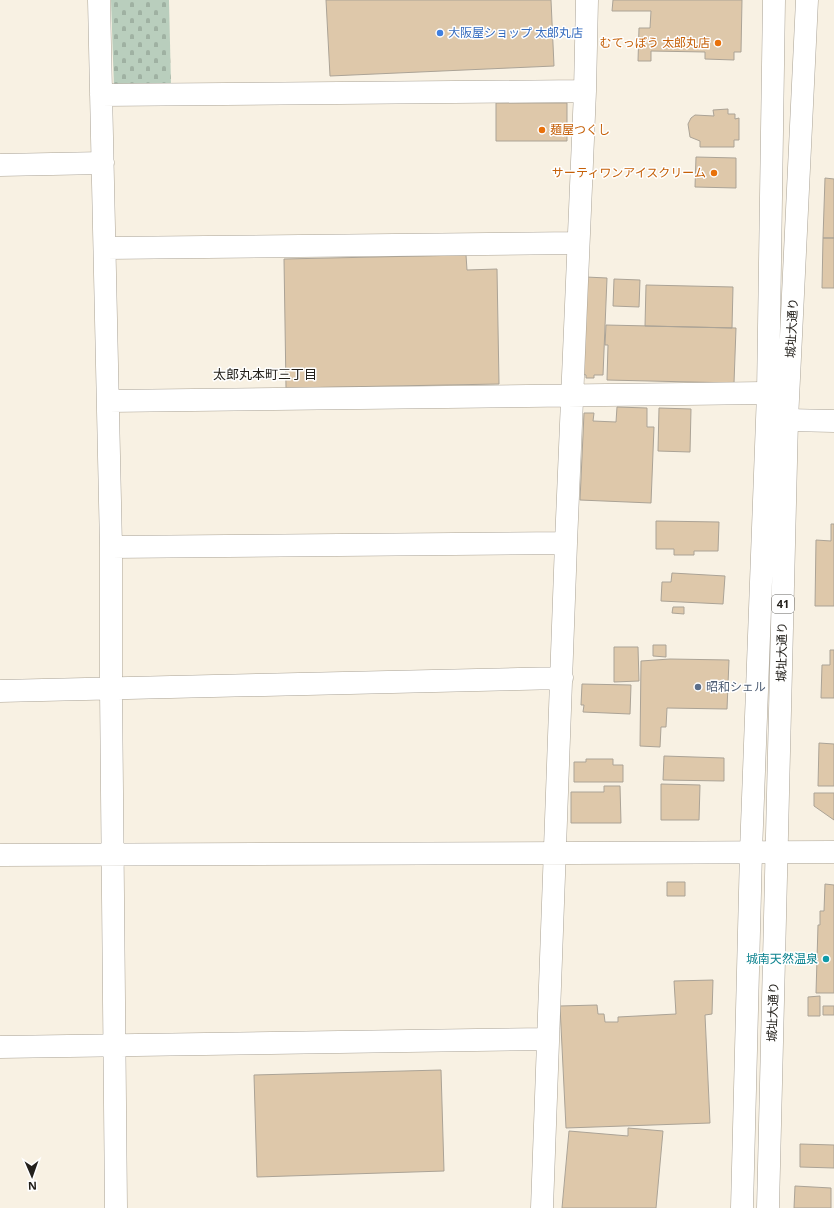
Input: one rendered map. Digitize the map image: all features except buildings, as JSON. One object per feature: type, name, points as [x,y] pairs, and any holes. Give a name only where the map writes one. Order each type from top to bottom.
[{"type":"main road","points":[[98,0],[109,401],[116,1208]]},
{"type":"main road","points":[[542,1208],[566,543],[585,91],[587,0]]},
{"type":"main road","name":"城址大通り","points":[[742,1208],[750,852],[768,392],[774,0]]},
{"type":"main road","name":"城址大通り","points":[[768,1208],[787,420],[807,0]]},
{"type":"main road","points":[[101,95],[585,91]]},
{"type":"main road","points":[[0,165],[103,163]]},
{"type":"main road","points":[[106,248],[578,243]]},
{"type":"main road","points":[[109,401],[768,392]]},
{"type":"main road","points":[[787,420],[834,421]]},
{"type":"main road","points":[[111,547],[566,543]]},
{"type":"main road","points":[[0,691],[562,678]]},
{"type":"main road","points":[[0,856],[113,854],[834,852]]},
{"type":"main road","points":[[0,1047],[547,1039]]},
{"type":"green space","points":[[111,0],[169,0],[171,86],[114,88]]},
{"type":"place","name":"大阪屋ショップ 太郎丸店","points":[[440,33]]},
{"type":"place","name":"むてっぽう 太郎丸店","points":[[718,43]]},
{"type":"place","name":"麺屋つくし","points":[[542,130]]},
{"type":"place","name":"サーティワンアイスクリーム","points":[[714,173]]},
{"type":"place","name":"昭和シェル","points":[[698,687]]},
{"type":"place","name":"城南天然温泉","points":[[826,959]]},
{"type":"district","name":"太郎丸本町三丁目","points":[[265,374]]}]
